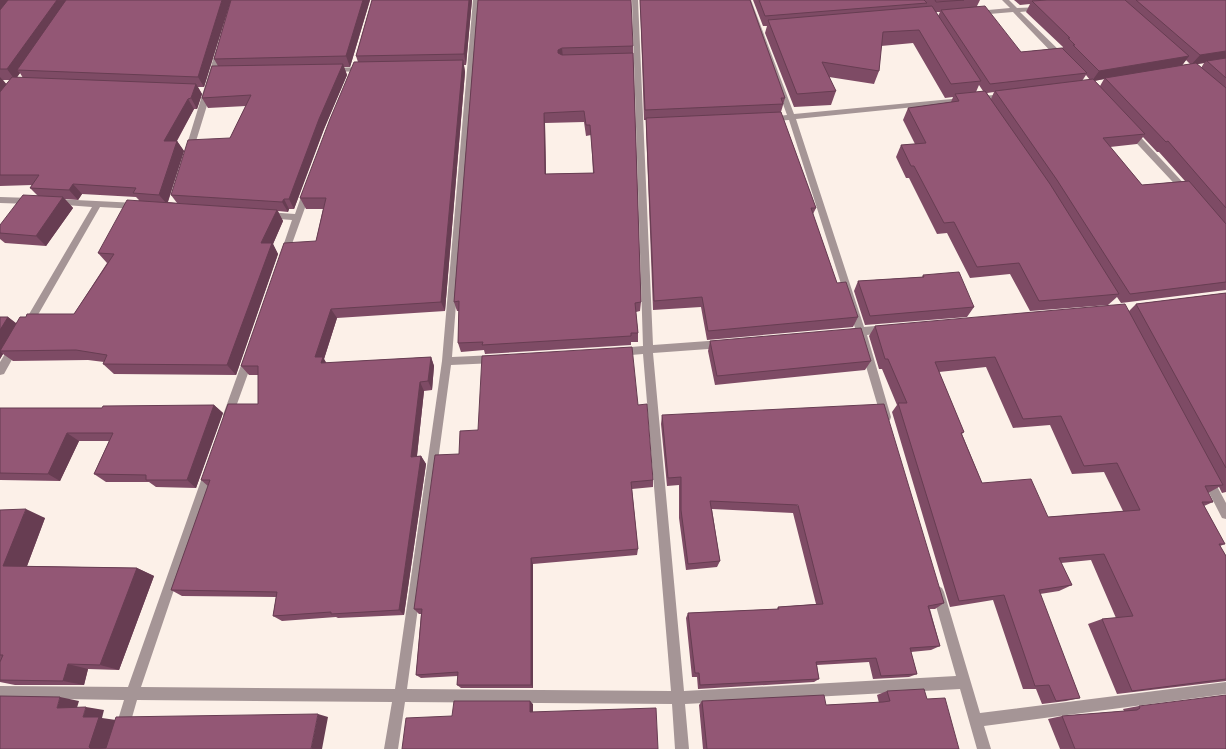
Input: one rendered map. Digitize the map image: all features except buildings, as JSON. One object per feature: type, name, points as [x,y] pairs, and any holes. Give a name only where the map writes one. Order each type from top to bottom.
[{"type":"street","points":[[391,749],[400,696],[447,362],[467,68],[476,0]]},
{"type":"street","points":[[635,0],[634,60],[644,125],[648,350],[682,749]]},
{"type":"street","points":[[748,0],[764,30],[861,332],[890,431]]},
{"type":"street","points":[[1005,0],[1068,64]]},
{"type":"street","points":[[969,14],[1045,8]]},
{"type":"street","points":[[187,157],[203,91],[218,73],[222,44]]},
{"type":"street","points":[[348,83],[355,66]]},
{"type":"street","points":[[327,70],[355,66],[370,69]]},
{"type":"street","points":[[761,119],[792,118],[1012,95]]},
{"type":"street","points":[[1125,125],[1192,198]]},
{"type":"street","points":[[281,262],[310,181]]},
{"type":"street","points":[[0,200],[149,207]]},
{"type":"street","points":[[0,371],[98,204]]},
{"type":"street","points":[[258,214],[297,217]]},
{"type":"street","points":[[845,333],[900,328]]},
{"type":"street","points":[[610,352],[735,342]]},
{"type":"street","points":[[224,428],[253,345]]},
{"type":"street","points":[[447,362],[509,358]]},
{"type":"street","points":[[116,749],[133,692],[214,458]]},
{"type":"street","points":[[1204,472],[1226,514]]},
{"type":"street","points":[[935,583],[984,749]]},
{"type":"street","points":[[0,692],[678,698],[964,682]]},
{"type":"street","points":[[976,720],[1226,688]]}]
